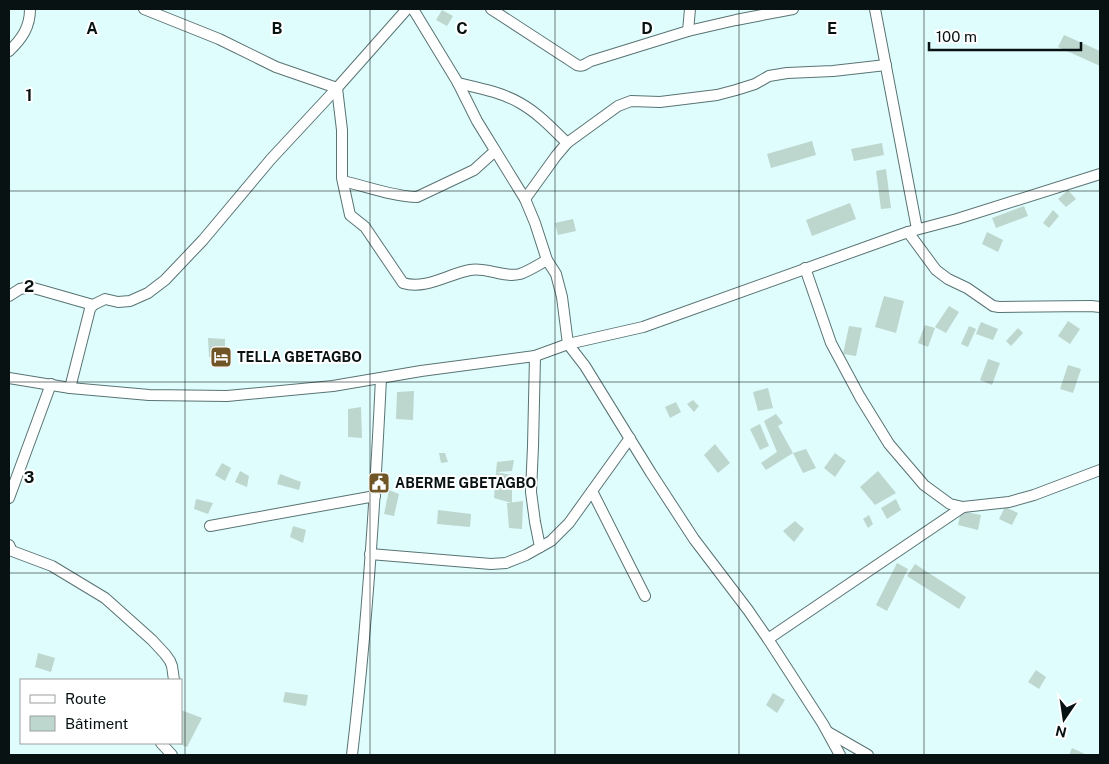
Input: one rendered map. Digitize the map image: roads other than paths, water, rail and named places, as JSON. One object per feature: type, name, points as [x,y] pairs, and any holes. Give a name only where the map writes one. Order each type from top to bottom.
[{"type":"street","points":[[9,51],[24,34],[30,17],[30,9]]},
{"type":"street","points":[[144,9],[219,39],[276,67],[337,88]]},
{"type":"street","points":[[70,388],[90,310],[93,305],[105,299],[130,302],[148,293],[165,280],[203,240],[271,159],[408,9]]},
{"type":"street","points":[[413,9],[458,83],[477,121],[524,199],[535,223],[547,260],[556,274],[562,297],[568,344],[585,366],[694,539],[768,639],[840,755]]},
{"type":"street","points":[[490,9],[580,66],[688,31],[793,9]]},
{"type":"street","points":[[688,31],[690,9]]},
{"type":"street","points":[[875,9],[886,65],[912,230],[936,270],[993,306],[1100,307]]},
{"type":"street","points":[[524,199],[568,143],[618,106],[631,102],[660,102],[717,95],[755,84],[770,76],[787,73],[886,65]]},
{"type":"street","points":[[458,83],[502,95],[520,103],[536,114],[568,143]]},
{"type":"street","points":[[337,88],[342,130],[343,181],[350,214],[365,227],[404,283],[412,286],[470,270],[508,275],[520,274],[547,260]]},
{"type":"street","points":[[343,181],[408,197],[417,197],[474,170],[495,151]]},
{"type":"street","points":[[9,378],[70,388],[148,394],[227,396],[333,386],[421,371],[535,356],[568,344],[643,327],[912,230],[957,219],[1100,174]]},
{"type":"street","points":[[805,268],[831,343],[860,397],[889,444],[924,485],[950,504],[963,507],[1009,502],[1034,495],[1100,470]]},
{"type":"street","points":[[9,296],[20,289],[30,287],[93,305]]},
{"type":"street","points":[[535,356],[531,492],[540,547]]},
{"type":"street","points":[[352,755],[358,705],[375,496],[381,378]]},
{"type":"street","points":[[9,498],[51,384]]},
{"type":"street","points":[[370,554],[491,564],[506,563],[526,555],[551,541],[569,523],[630,438]]},
{"type":"street","points":[[592,491],[644,596]]},
{"type":"street","points":[[210,526],[375,496]]},
{"type":"street","points":[[768,639],[963,507]]},
{"type":"street","points":[[9,545],[12,551],[52,566],[105,598],[165,654],[172,666],[174,679]]},
{"type":"street","points":[[827,732],[868,755]]},
{"type":"street","points":[[162,744],[172,755]]},
{"type":"place","name":"TELLA GBETAGBO","points":[[221,357]]},
{"type":"place","name":"ABERME GBETAGBO","points":[[379,483]]}]
